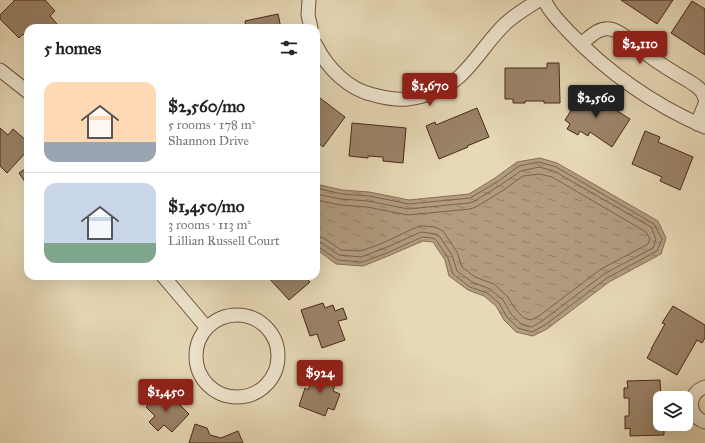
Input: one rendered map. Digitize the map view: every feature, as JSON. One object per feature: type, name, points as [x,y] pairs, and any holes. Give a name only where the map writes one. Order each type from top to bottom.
[{"type":"street","points":[[309,0],[308,14],[310,24]]},
{"type":"street","points":[[320,52],[336,73],[350,85],[366,94],[388,99],[406,99],[425,95],[445,87],[459,76],[507,23],[539,0]]},
{"type":"street","points":[[544,0],[553,15],[581,44],[608,68],[640,92],[667,109],[701,126],[705,104]]},
{"type":"street","points":[[581,44],[598,30],[605,28],[612,29],[669,70],[700,88],[705,99]]},
{"type":"street","points":[[0,70],[24,89]]},
{"type":"street","points":[[166,280],[207,328]]},
{"type":"street","points":[[231,316],[244,316],[257,321],[268,330],[275,341],[278,354],[276,368],[270,380],[260,390],[248,396],[235,398],[222,395],[210,388],[202,378],[196,365],[196,352],[199,339],[207,328],[218,320],[231,316]]},
{"type":"street","points":[[705,387],[697,391],[692,402],[694,414],[698,419],[705,422]]},
{"type":"water","points":[[540,158],[557,163],[658,221],[666,238],[661,254],[609,282],[547,329],[533,336],[516,332],[504,320],[496,306],[484,296],[468,290],[449,276],[445,260],[433,242],[423,241],[363,266],[336,264],[320,252],[320,185],[342,190],[369,192],[409,200],[469,194],[517,162]]},
{"type":"building","points":[[45,0],[55,11],[50,16],[57,24],[24,24],[24,35],[23,34],[19,38],[0,19],[0,15],[14,1]]},
{"type":"building","points":[[621,0],[673,0],[657,24]]},
{"type":"building","points":[[692,1],[705,9],[705,55],[671,33]]},
{"type":"building","points":[[278,14],[280,24],[245,24],[245,21]]},
{"type":"building","points":[[547,63],[559,63],[560,103],[525,101],[525,103],[513,103],[513,99],[505,99],[505,68],[547,68]]},
{"type":"building","points":[[584,90],[630,119],[612,147],[590,132],[588,136],[580,131],[578,135],[567,129],[570,124],[565,120]]},
{"type":"building","points":[[320,98],[345,117],[323,147],[320,144]]},
{"type":"building","points":[[477,108],[489,137],[439,159],[426,126],[435,122],[436,125]]},
{"type":"building","points":[[352,123],[406,128],[403,163],[383,161],[383,157],[368,156],[368,158],[349,156]]},
{"type":"building","points":[[0,128],[8,135],[13,129],[24,139],[24,154],[7,173],[0,166]]},
{"type":"building","points":[[645,131],[660,137],[658,142],[693,157],[680,190],[660,181],[662,177],[632,164]]},
{"type":"building","points":[[24,170],[24,180],[19,173]]},
{"type":"building","points":[[271,280],[308,280],[310,282],[289,300]]},
{"type":"building","points":[[323,303],[325,308],[333,305],[335,311],[343,308],[347,319],[338,321],[345,340],[322,348],[317,334],[310,336],[301,310]]},
{"type":"building","points":[[673,306],[705,325],[705,338],[702,343],[697,340],[677,375],[647,358],[665,324],[662,323]]},
{"type":"building","points":[[316,370],[337,379],[333,391],[340,394],[334,410],[328,408],[325,416],[299,406],[305,388],[308,390]]},
{"type":"building","points":[[660,380],[661,391],[653,391],[653,431],[664,431],[664,435],[630,436],[630,428],[625,429],[625,416],[629,416],[629,398],[624,398],[624,388],[628,388],[627,381]]},
{"type":"building","points":[[160,392],[172,404],[175,400],[189,414],[172,432],[164,425],[158,431],[149,422],[155,416],[146,407]]},
{"type":"building","points":[[195,424],[207,428],[210,435],[221,438],[238,431],[243,443],[189,443]]}]
